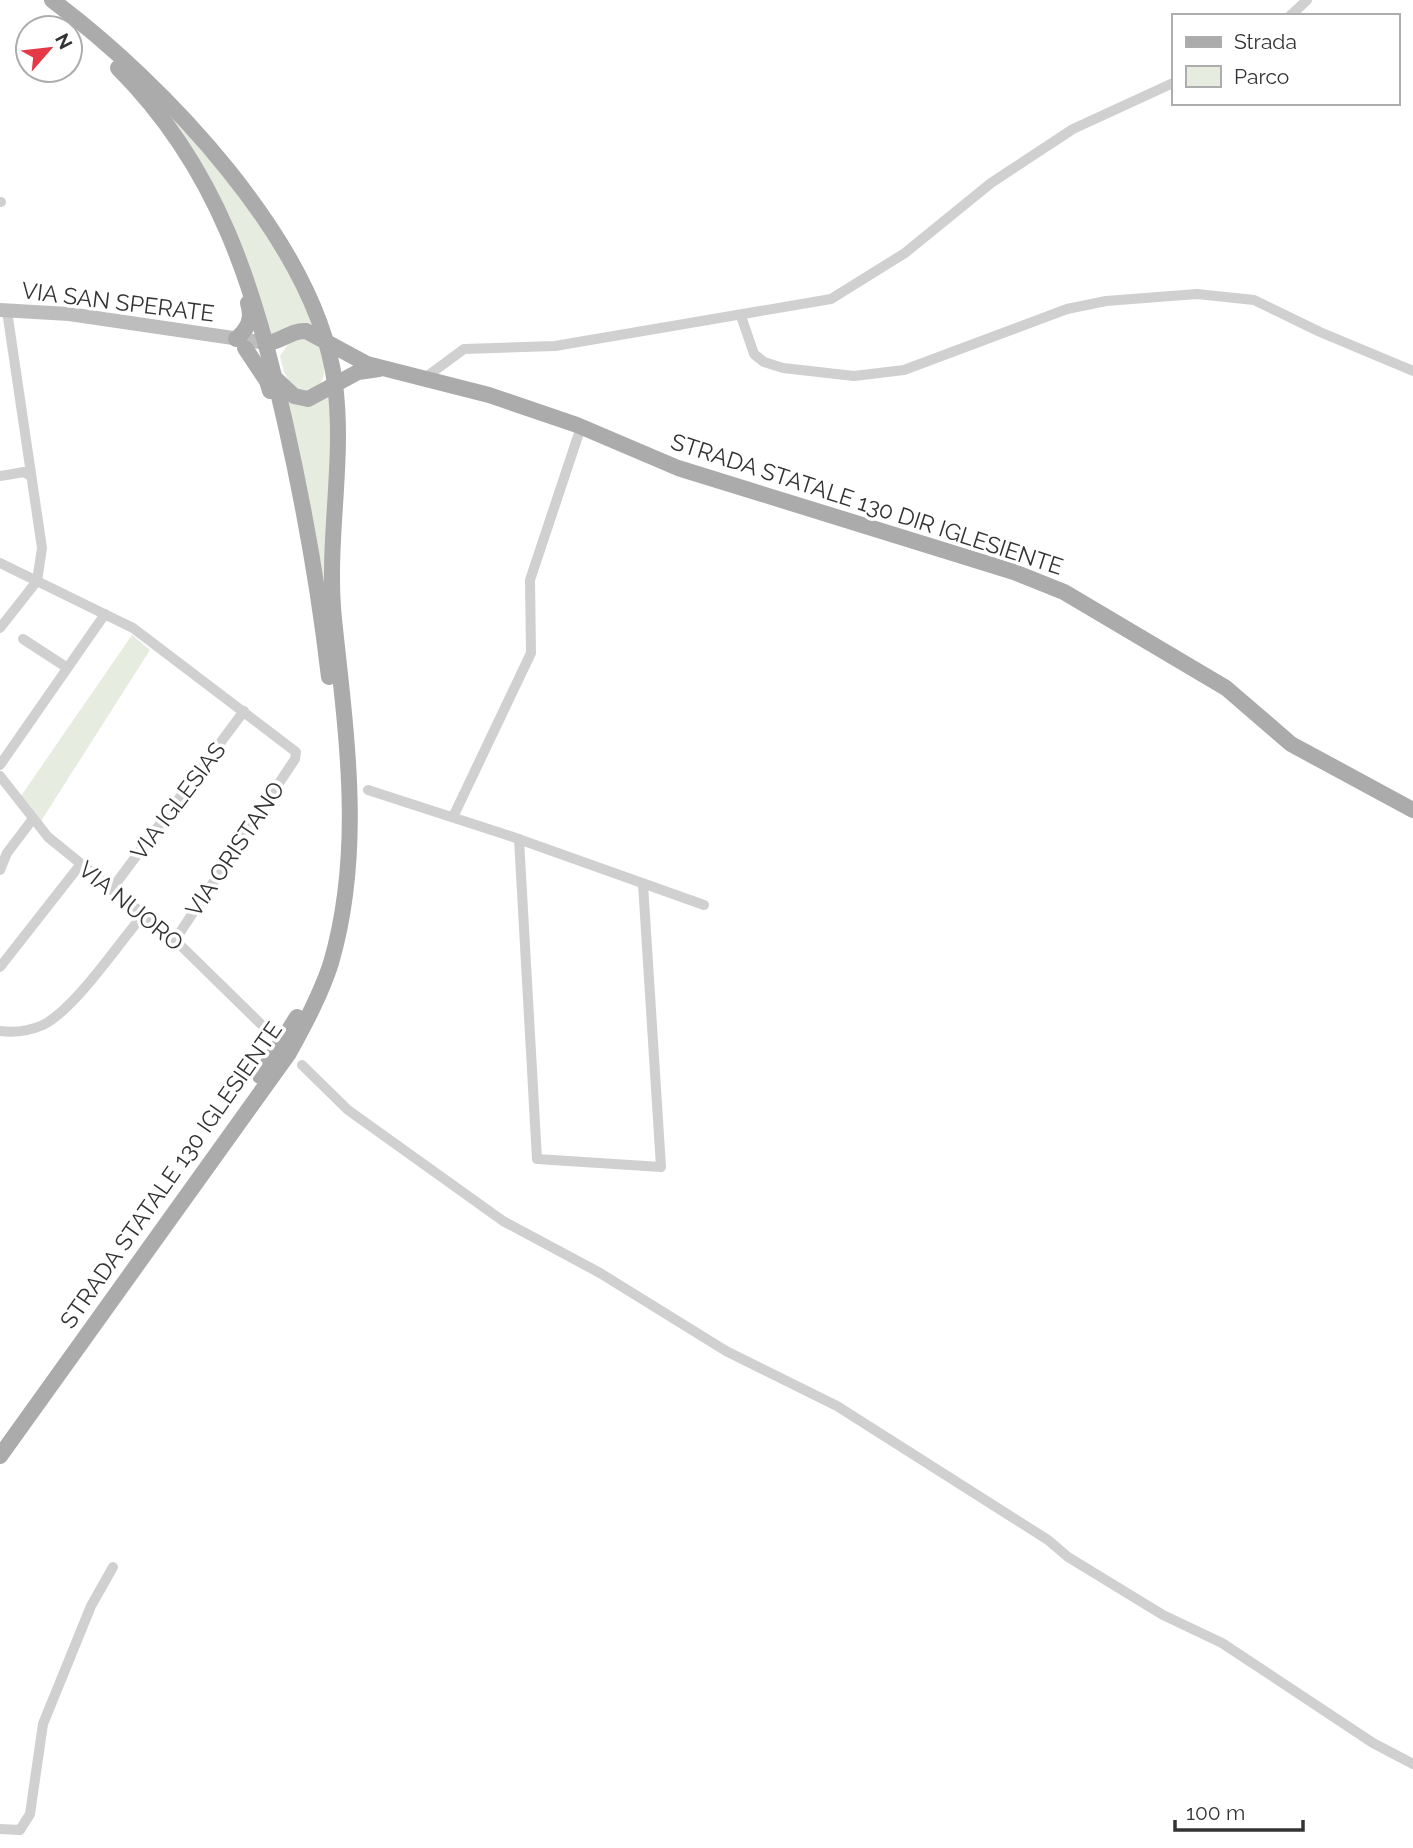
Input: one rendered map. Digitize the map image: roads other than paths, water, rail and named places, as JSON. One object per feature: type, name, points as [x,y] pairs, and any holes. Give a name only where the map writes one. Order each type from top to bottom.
[{"type":"main road","name":"STRADA STATALE 130 IGLESIENTE","points":[[0,1442],[213,1147],[306,1001],[328,936],[340,842],[342,783],[322,615],[289,440],[267,343],[247,278],[218,209],[154,107],[116,65],[40,0]]},
{"type":"main road","name":"STRADA STATALE 130 IGLESIENTE","points":[[0,1456],[289,1053],[310,1014],[331,964],[344,903],[351,785],[333,607],[337,491],[335,384],[326,342],[287,258],[232,173],[141,75],[52,0]]},
{"type":"main road","points":[[247,278],[243,286],[251,320],[237,342],[267,381],[278,424],[289,440]]},
{"type":"main road","points":[[267,343],[300,331],[326,342]]},
{"type":"main road","name":"STRADA STATALE 130 DIR IGLESIENTE","points":[[326,342],[352,358],[489,395],[581,427],[678,468],[1014,572],[1064,592],[1226,688],[1291,744],[1413,810]]},
{"type":"main road","name":"STRADA STATALE 130 DIR IGLESIENTE","points":[[335,384],[358,373],[385,368]]},
{"type":"main road","points":[[275,378],[289,393],[301,399],[316,397],[335,384]]},
{"type":"street","points":[[1292,14],[1307,0]]},
{"type":"street","points":[[426,377],[464,349],[555,346],[831,299],[905,253],[991,183],[1073,129],[1172,83]]},
{"type":"street","points":[[741,316],[754,354],[764,362],[783,368],[855,376],[904,370],[1067,309],[1106,301],[1196,294],[1254,300],[1320,332],[1413,370]]},
{"type":"street","points":[[0,628],[37,581],[42,548],[3,311]]},
{"type":"street","name":"VIA SAN SPERATE","points":[[3,311],[69,314],[237,342],[267,343]]},
{"type":"street","points":[[237,342],[275,378]]},
{"type":"street","points":[[453,817],[531,653],[530,580],[581,427]]},
{"type":"street","points":[[0,475],[23,471],[29,475]]},
{"type":"street","points":[[0,563],[133,628],[244,711]]},
{"type":"street","points":[[0,765],[105,614]]},
{"type":"street","points":[[23,639],[66,667]]},
{"type":"street","name":"VIA ORISTANO","points":[[175,940],[295,759],[293,747],[244,711]]},
{"type":"street","name":"VIA IGLESIAS","points":[[111,890],[244,711]]},
{"type":"street","name":"VIA NUORO","points":[[0,776],[32,820],[80,865],[175,940],[269,1032]]},
{"type":"street","points":[[368,790],[519,839],[704,905]]},
{"type":"street","points":[[0,870],[7,853],[32,820]]},
{"type":"street","points":[[519,839],[537,1159],[662,1167],[643,884]]},
{"type":"street","points":[[0,967],[80,865]]},
{"type":"street","points":[[0,1031],[16,1033],[44,1025],[67,1006],[143,915]]},
{"type":"street","points":[[302,1065],[348,1110],[503,1221],[600,1273],[726,1352],[838,1406],[1080,1564],[1163,1615],[1222,1643],[1373,1743],[1413,1765]]},
{"type":"street","points":[[0,1829],[20,1830],[30,1814],[43,1724],[91,1606],[113,1567]]}]
